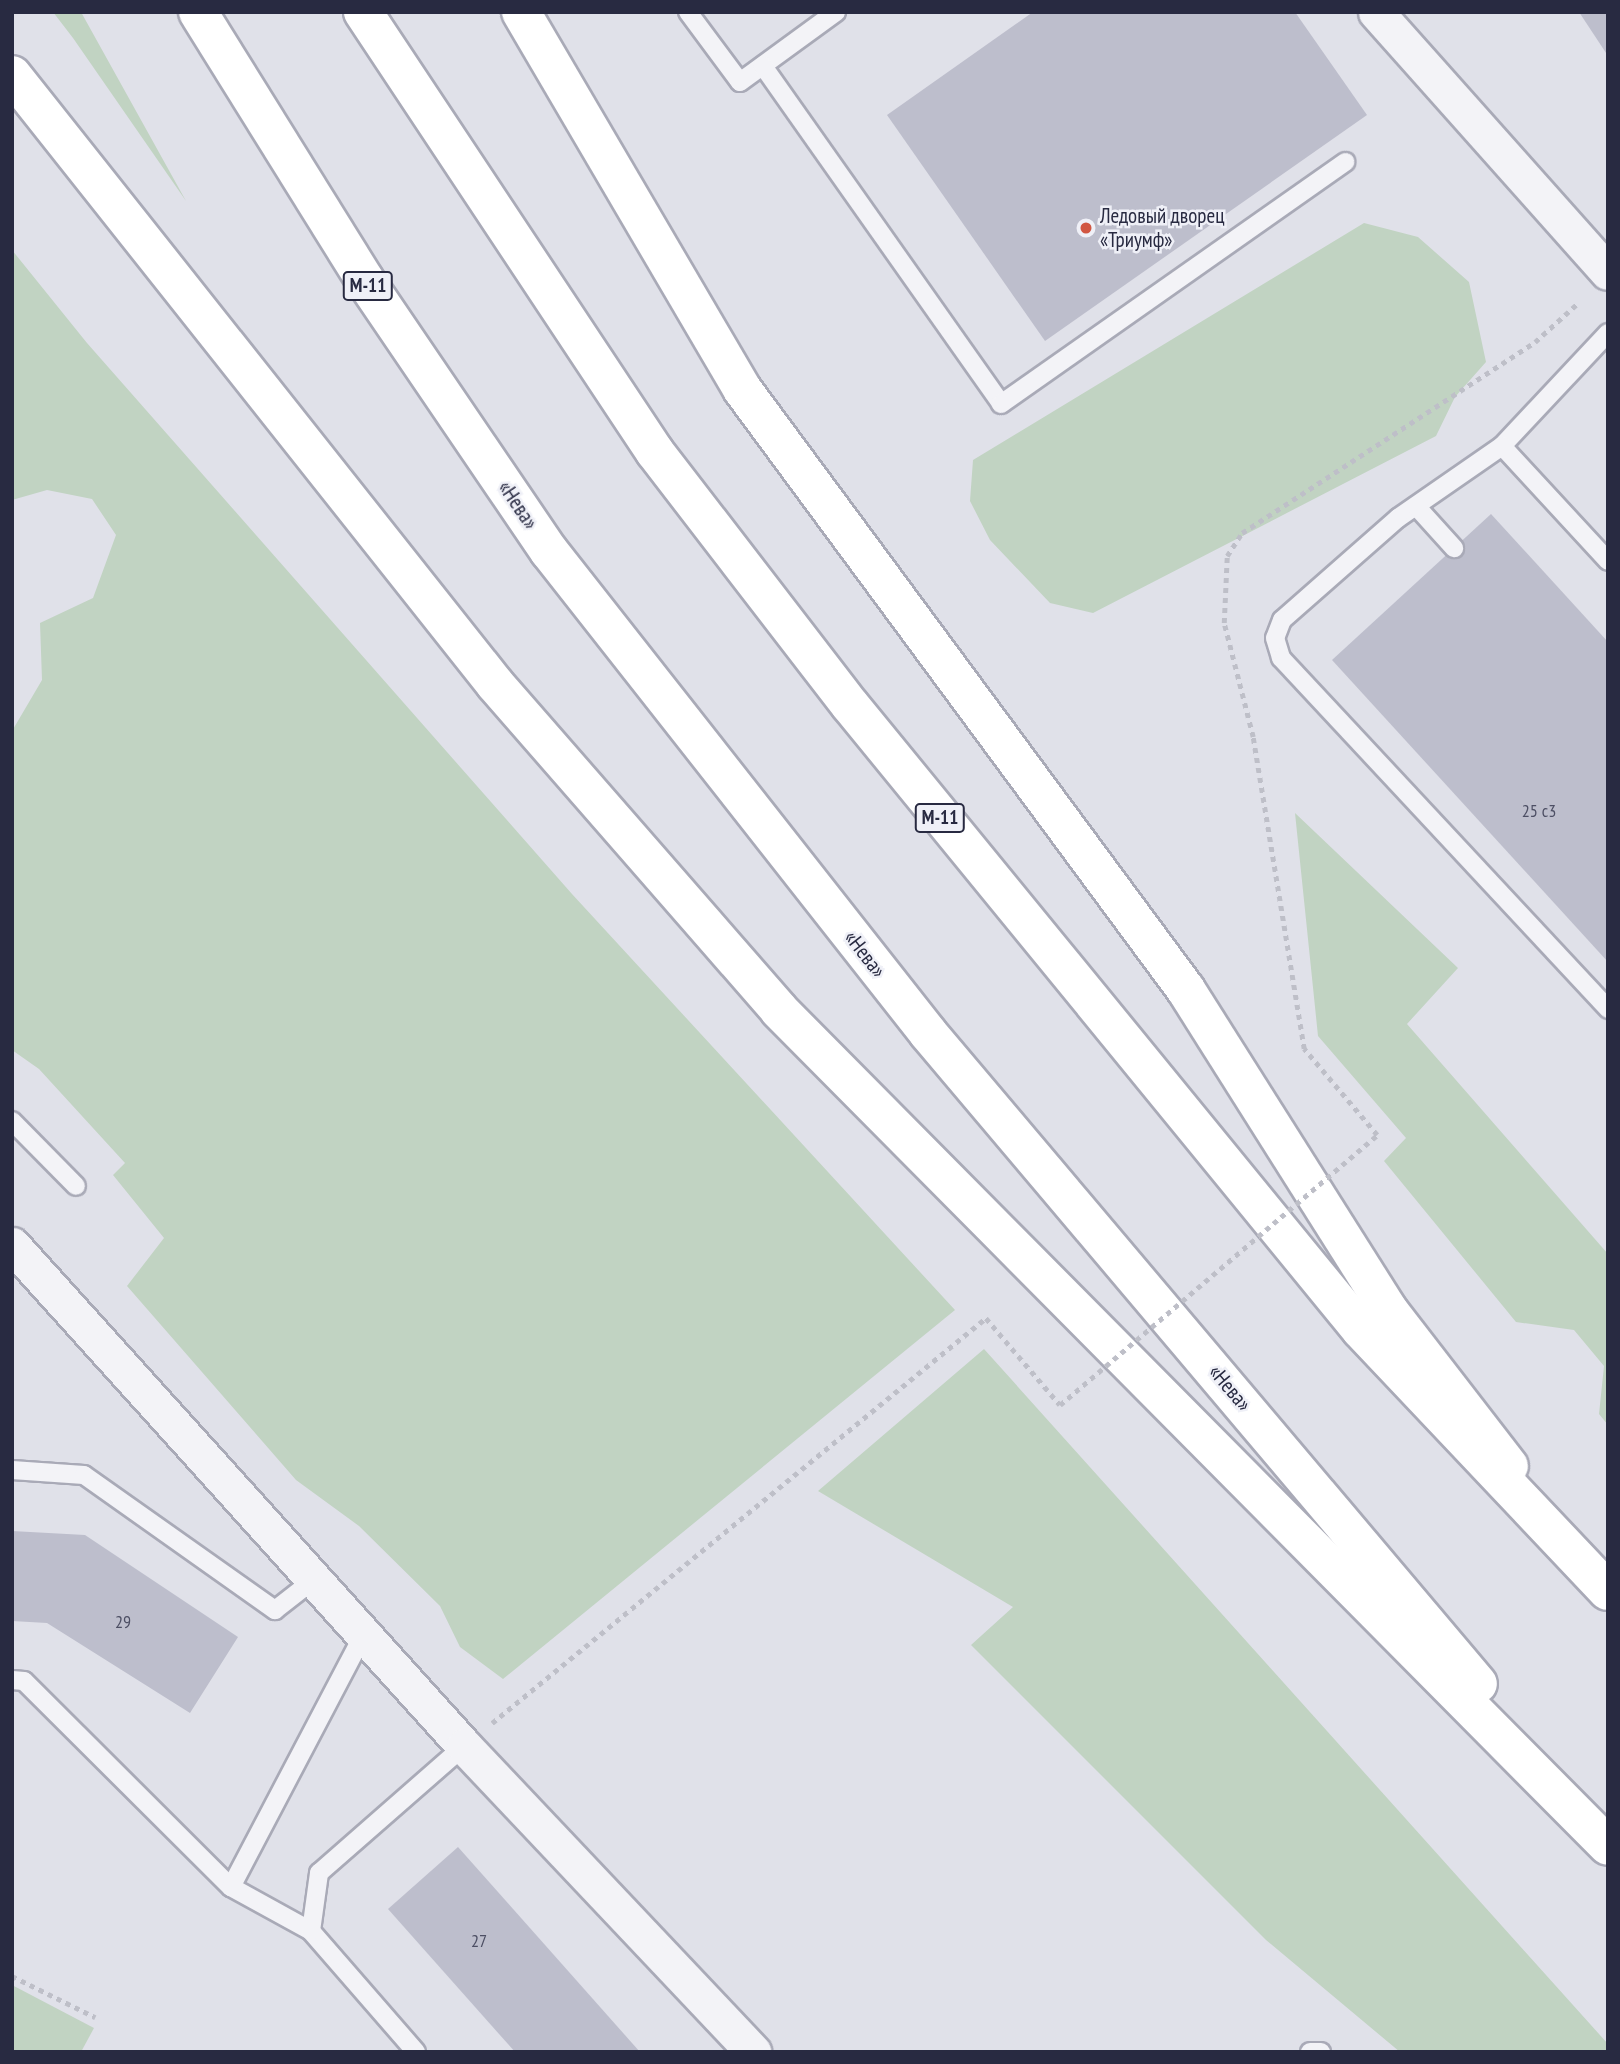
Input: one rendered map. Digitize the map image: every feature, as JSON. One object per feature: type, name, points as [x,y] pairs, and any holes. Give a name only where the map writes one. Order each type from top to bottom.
[{"type":"main road","name":"«Нева»","points":[[198,12],[363,279],[550,551],[928,1032],[1608,1838]]},
{"type":"main road","name":"М-11","points":[[363,12],[655,452],[850,705],[1361,1330],[1598,1579]]},
{"type":"main road","points":[[521,12],[742,388],[1186,989],[1389,1311],[1598,1579]]},
{"type":"main road","points":[[12,75],[495,684],[779,1010],[1608,1846]]},
{"type":"street","points":[[1376,12],[1595,235],[1608,272]]},
{"type":"street","points":[[12,1245],[316,1578],[464,1746],[753,2052]]},
{"type":"lane","points":[[688,12],[740,82],[836,12]]},
{"type":"lane","points":[[762,66],[1001,404],[1345,162]]},
{"type":"lane","points":[[1608,333],[1502,446],[1416,506],[1282,620],[1275,638],[1280,658],[1608,1009]]},
{"type":"lane","points":[[1502,446],[1608,561]]},
{"type":"lane","points":[[1416,506],[1454,548]]},
{"type":"lane","points":[[12,1121],[76,1186]]},
{"type":"lane","points":[[12,1471],[84,1475],[275,1610],[316,1578]]},
{"type":"lane","points":[[231,1887],[364,1634]]},
{"type":"lane","points":[[12,1680],[24,1681],[231,1887],[311,1931],[416,2052]]},
{"type":"lane","points":[[311,1931],[319,1873],[464,1746]]},
{"type":"lane","points":[[1310,2052],[1321,2052]]},
{"type":"path","points":[[464,1746],[986,1318],[1060,1405],[1377,1135],[1304,1049],[1254,737],[1224,622],[1227,555],[1242,533],[1535,342],[1577,304]]},
{"type":"path","points":[[12,1976],[95,2017]]},
{"type":"green space","points":[[53,12],[81,12],[186,201],[73,38]]},
{"type":"green space","points":[[1364,223],[1418,237],[1469,282],[1486,362],[1455,397],[1436,436],[1093,613],[1050,603],[990,540],[970,501],[973,460]]},
{"type":"green space","points":[[12,250],[87,343],[572,894],[955,1310],[503,1679],[460,1647],[440,1606],[359,1526],[296,1480],[127,1286],[164,1238],[113,1175],[125,1163],[39,1069],[12,1050],[12,731],[42,680],[40,623],[93,598],[116,535],[92,499],[47,490],[12,500]]},
{"type":"green space","points":[[1295,813],[1458,968],[1407,1024],[1608,1254],[1608,1425],[1599,1414],[1604,1366],[1574,1330],[1516,1322],[1384,1161],[1406,1138],[1318,1036]]},
{"type":"green space","points":[[984,1349],[1608,2044],[1608,2052],[1400,2052],[1266,1940],[971,1645],[1013,1607],[818,1491]]},
{"type":"green space","points":[[12,1985],[94,2028],[81,2052],[12,2052]]},
{"type":"building","name":"Ледовый дворец «Триумф»","points":[[1033,12],[1295,12],[1367,115],[1045,341],[887,115]]},
{"type":"building","points":[[1579,12],[1608,12],[1608,56]]},
{"type":"building","points":[[1491,514],[1608,642],[1608,962],[1332,660]]},
{"type":"building","points":[[12,1531],[85,1535],[238,1637],[190,1713],[47,1623],[12,1621]]},
{"type":"building","points":[[458,1847],[640,2052],[515,2052],[388,1909]]},
{"type":"place","name":"Ледовый дворец «Триумф»","points":[[1086,228]]}]
